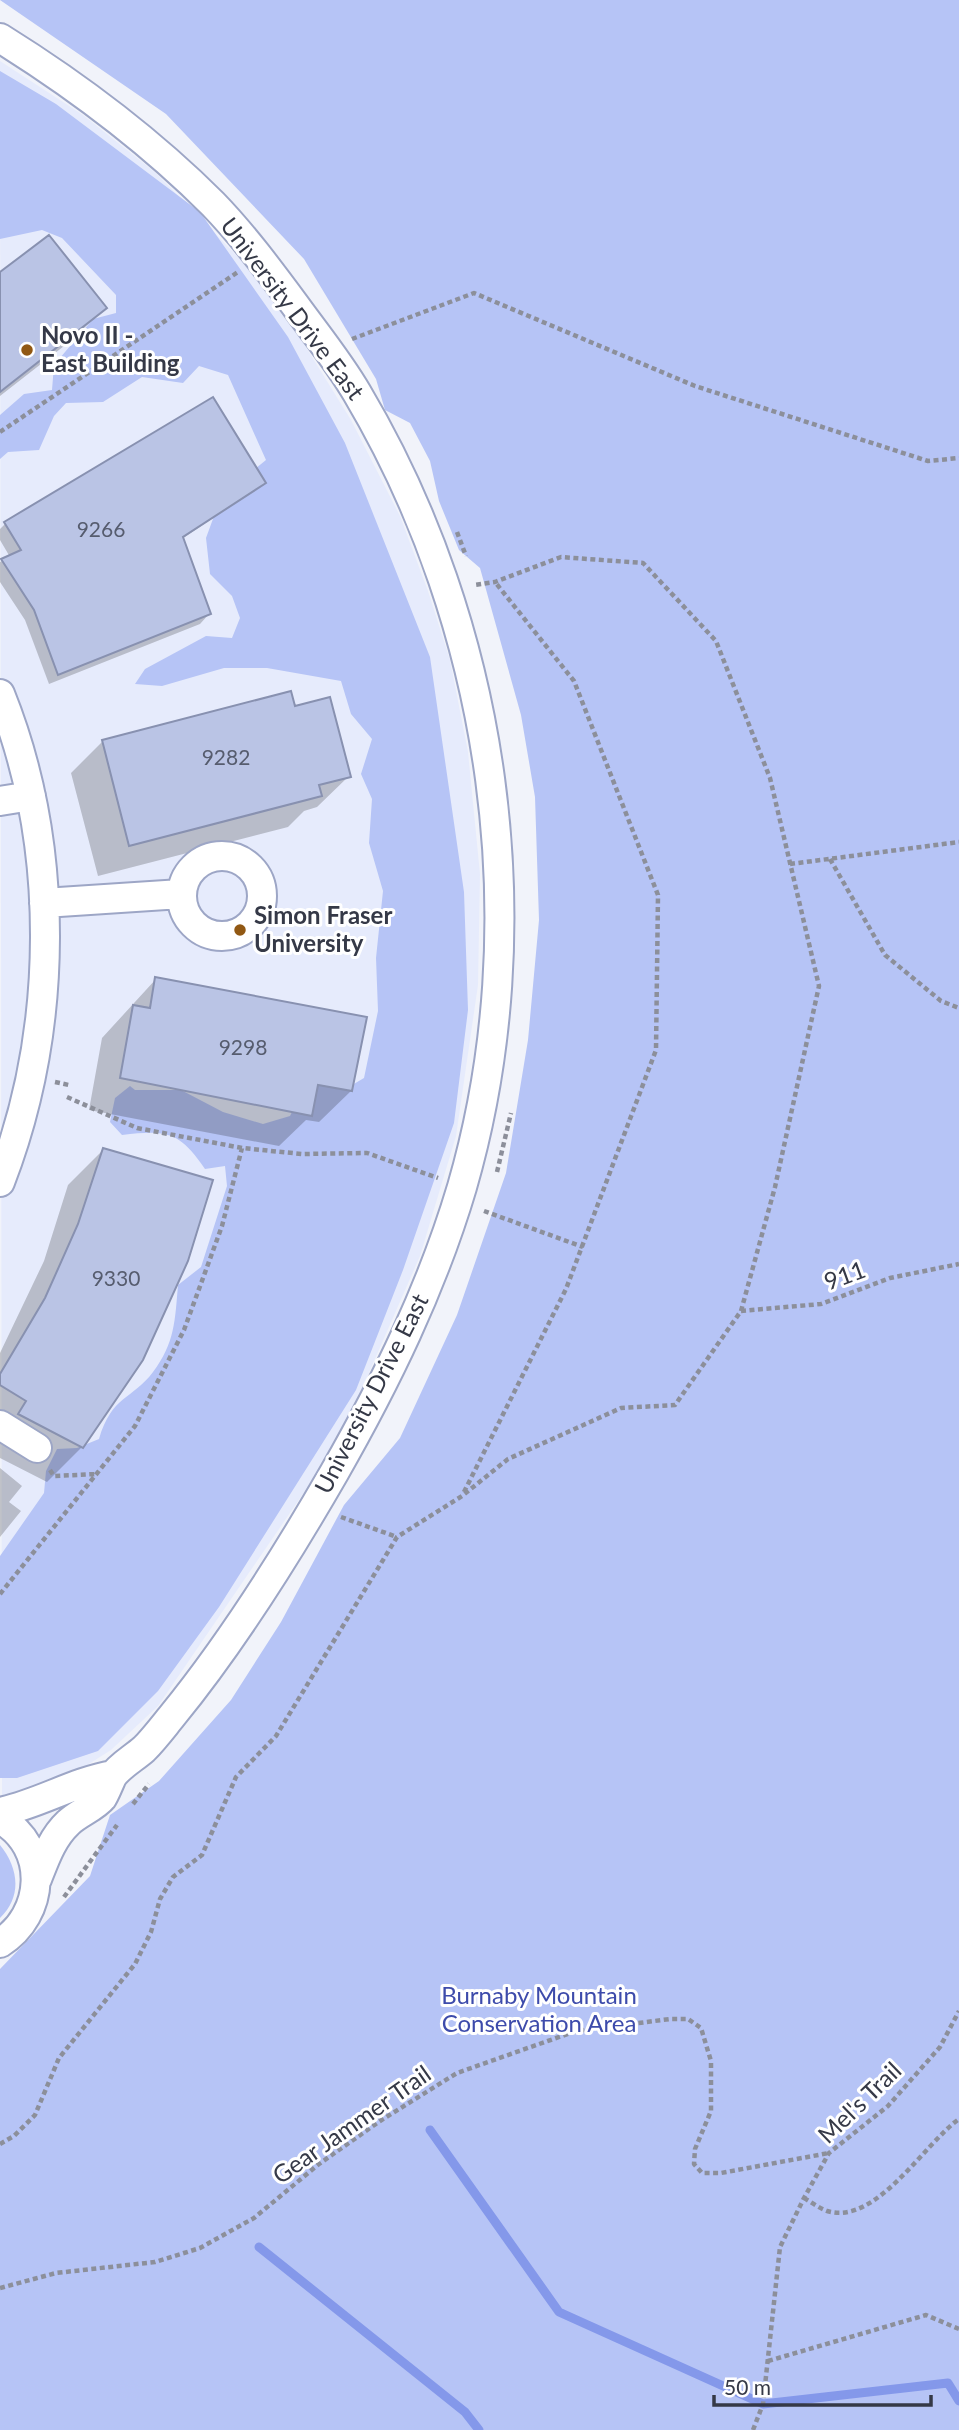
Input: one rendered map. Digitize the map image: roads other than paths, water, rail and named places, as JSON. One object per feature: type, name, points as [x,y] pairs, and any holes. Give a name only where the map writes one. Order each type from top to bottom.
[{"type":"street","name":"University Drive East","points":[[0,38],[111,113],[215,206],[259,258],[356,391],[408,494],[448,595],[478,712],[492,791],[498,896],[494,1007],[477,1125],[462,1185],[429,1282],[385,1380],[308,1517],[208,1669],[149,1744],[113,1775],[103,1797],[68,1823],[50,1847],[37,1879],[34,1901],[26,1920],[0,1943]]},
{"type":"street","points":[[0,694],[31,796],[44,903],[43,989],[31,1077],[15,1142],[0,1182]]},
{"type":"street","points":[[0,801],[31,796]]},
{"type":"street","points":[[44,903],[181,894]]},
{"type":"street","points":[[0,1424],[37,1448]]},
{"type":"street","name":"University Drive East","points":[[0,1812],[50,1798],[85,1780],[113,1775]]},
{"type":"street","points":[[0,1819],[24,1840],[33,1859],[37,1879]]},
{"type":"waterway","points":[[430,2130],[559,2312],[763,2404],[948,2383],[959,2401]]},
{"type":"waterway","points":[[259,2247],[465,2412],[479,2430]]},
{"type":"place","name":"Novo II - East Building","points":[[27,350]]},
{"type":"place","name":"Simon Fraser University","points":[[240,930]]},
{"type":"park label","name":"Burnaby Mountain Conservation Area","points":[[539,2010]]}]
